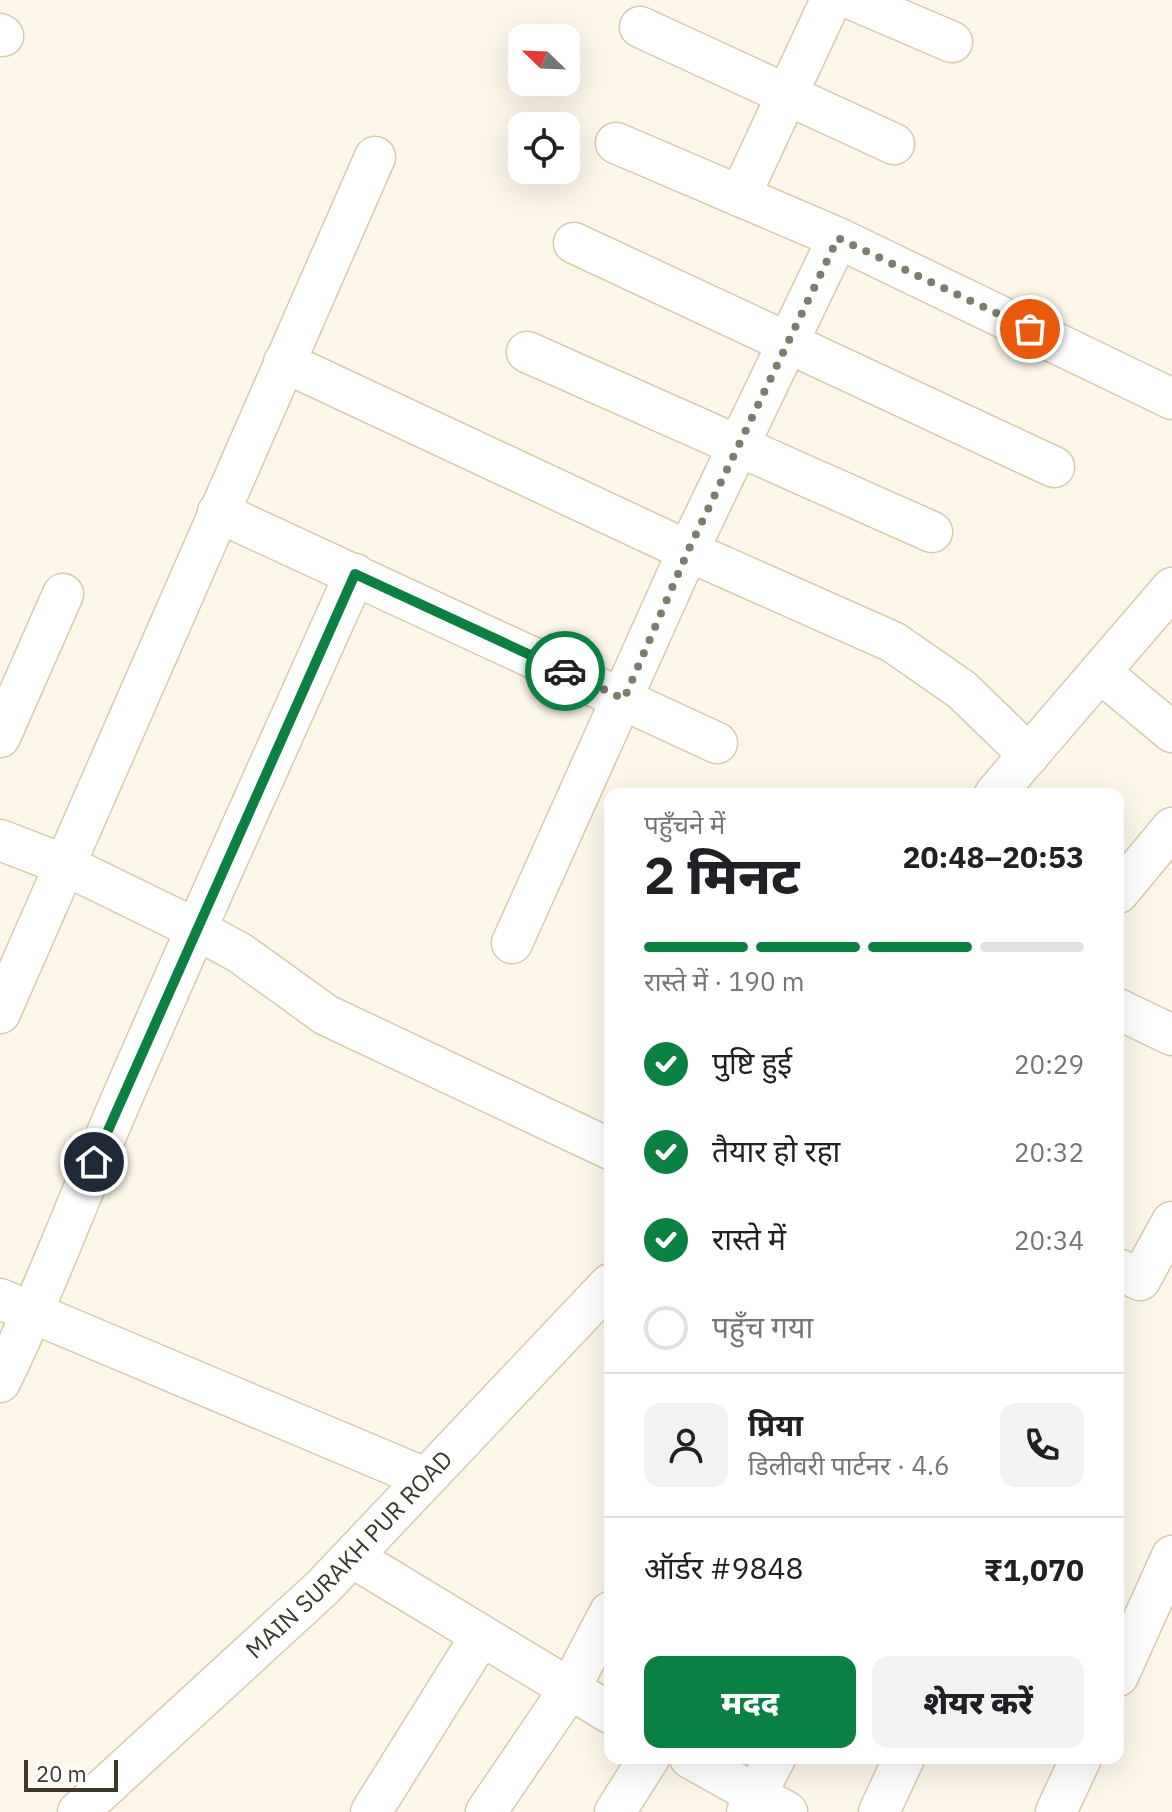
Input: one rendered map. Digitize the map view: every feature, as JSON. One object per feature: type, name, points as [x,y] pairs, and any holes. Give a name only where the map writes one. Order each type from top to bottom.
[{"type":"street","points":[[740,196],[831,0]]},
{"type":"street","points":[[854,0],[952,42]]},
{"type":"street","points":[[640,27],[894,144]]},
{"type":"street","points":[[616,143],[838,238],[1172,399]]},
{"type":"street","points":[[0,1013],[375,157]]},
{"type":"street","points":[[512,943],[688,551],[838,238]]},
{"type":"street","points":[[574,243],[1054,467]]},
{"type":"street","points":[[527,352],[932,532]]},
{"type":"street","points":[[284,362],[688,551],[893,642],[962,690],[1029,755]]},
{"type":"street","points":[[218,512],[717,743]]},
{"type":"street","points":[[0,1382],[17,1306],[81,1191],[355,574]]},
{"type":"street","points":[[1000,788],[1172,588]]},
{"type":"street","points":[[0,737],[63,594]]},
{"type":"street","points":[[1100,672],[1172,732]]},
{"type":"street","points":[[1124,886],[1172,828]]},
{"type":"street","points":[[0,840],[65,865],[196,929],[240,953],[326,1015],[604,1146]]},
{"type":"street","points":[[1124,1012],[1172,1035]]},
{"type":"street","points":[[1143,1281],[1172,1222]]},
{"type":"street","name":"MAIN SURAKH PUR ROAD","points":[[78,1812],[352,1557],[604,1290]]},
{"type":"street","points":[[17,1306],[425,1478]]},
{"type":"street","points":[[1124,1663],[1172,1556]]},
{"type":"street","points":[[352,1557],[604,1710]]},
{"type":"street","points":[[486,1812],[569,1690],[604,1623]]},
{"type":"street","points":[[371,1812],[481,1636]]},
{"type":"street","points":[[615,1812],[645,1764]]},
{"type":"street","points":[[699,1764],[764,1806],[774,1764]]},
{"type":"street","points":[[879,1812],[901,1764]]},
{"type":"street","points":[[1056,1812],[1078,1764]]},
{"type":"way so far","points":[[565,671],[624,699],[688,551],[838,238],[1030,329]]},
{"type":"route","points":[[94,1162],[355,574],[565,671]]}]
